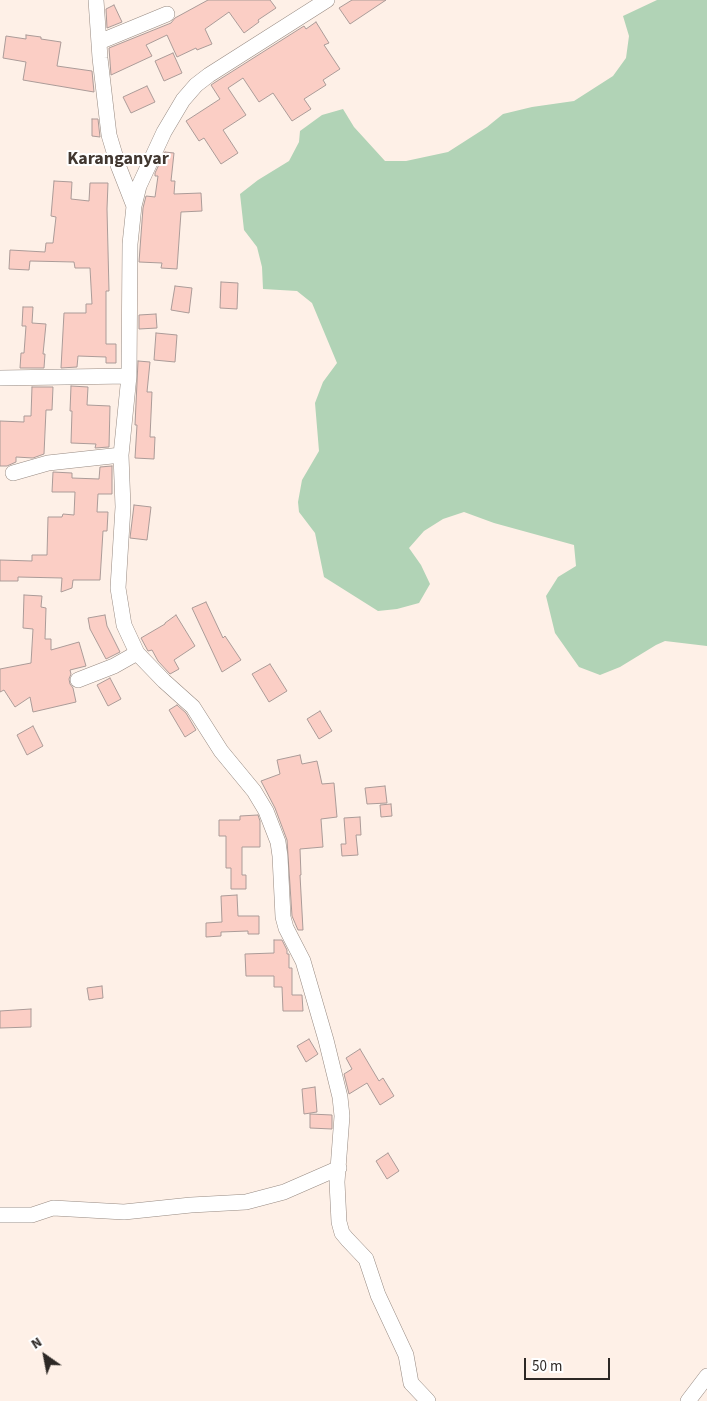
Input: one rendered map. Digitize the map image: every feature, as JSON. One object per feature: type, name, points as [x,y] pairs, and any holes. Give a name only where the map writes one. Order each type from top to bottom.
[{"type":"street","points":[[96,0],[109,135],[134,206]]},
{"type":"street","points":[[327,0],[196,85],[183,100],[164,132],[139,186],[134,206],[130,244],[129,376],[121,455],[123,508],[118,588],[124,625],[137,653],[193,707],[221,751],[254,791],[266,811],[278,842],[283,916],[286,928],[304,960],[340,1097],[342,1116],[337,1182],[338,1211],[342,1233],[366,1259],[378,1295],[406,1355],[411,1383],[428,1401]]},
{"type":"street","points":[[99,42],[167,14]]},
{"type":"street","points":[[0,378],[129,376]]},
{"type":"street","points":[[13,473],[48,463],[121,455]]},
{"type":"street","points":[[78,680],[114,666],[137,653]]},
{"type":"street","points":[[0,1215],[32,1215],[53,1208],[124,1212],[191,1205],[235,1204],[284,1192],[339,1168]]},
{"type":"street","points":[[688,1401],[707,1376]]},
{"type":"green space","points":[[657,0],[707,0],[707,646],[665,641],[620,667],[600,675],[579,667],[555,633],[546,596],[558,577],[576,566],[574,545],[494,523],[464,512],[443,519],[424,531],[409,548],[421,565],[430,584],[419,603],[397,609],[378,611],[324,577],[315,533],[299,512],[298,502],[302,480],[319,451],[315,403],[323,382],[337,363],[312,303],[297,291],[263,289],[262,267],[257,247],[244,230],[240,194],[258,180],[289,161],[299,142],[300,131],[322,115],[343,109],[354,127],[385,161],[406,161],[448,152],[487,127],[503,114],[532,107],[574,101],[613,76],[626,58],[629,36],[623,16]]},
{"type":"building","points":[[208,0],[270,0],[276,8],[258,20],[259,22],[244,33],[229,12],[205,29],[212,44],[197,50],[196,48],[177,57],[167,35],[146,45],[152,56],[111,75],[109,48],[171,23],[175,18]]},
{"type":"building","points":[[352,0],[386,0],[350,24],[339,8]]},
{"type":"building","points":[[114,5],[122,22],[107,28],[106,9]]},
{"type":"building","points":[[316,22],[329,43],[324,45],[340,69],[323,80],[326,85],[304,99],[311,109],[292,121],[273,93],[259,102],[243,78],[228,88],[246,115],[223,130],[238,153],[221,164],[204,138],[199,141],[186,121],[220,99],[211,85],[304,26],[306,29]]},
{"type":"building","points":[[26,35],[61,42],[57,66],[92,71],[94,92],[23,80],[26,62],[3,58],[6,36],[26,39]]},
{"type":"building","points":[[173,53],[182,73],[164,81],[155,61]]},
{"type":"building","points":[[147,86],[155,102],[131,113],[123,97]]},
{"type":"building","points":[[92,119],[98,119],[100,137],[92,136]]},
{"type":"building","points":[[165,152],[174,153],[171,181],[175,181],[174,194],[201,193],[202,211],[181,212],[177,269],[161,268],[162,263],[139,262],[143,208],[146,196],[155,197],[158,176],[155,176],[155,173]]},
{"type":"building","points":[[54,181],[72,182],[71,199],[89,201],[90,183],[108,183],[109,291],[106,291],[106,344],[116,344],[116,363],[106,363],[106,357],[78,356],[77,367],[61,368],[64,313],[86,313],[86,304],[92,304],[90,268],[75,268],[74,262],[30,261],[29,270],[9,269],[10,250],[45,252],[46,243],[53,243],[56,217],[51,216]]},
{"type":"building","points":[[221,282],[238,283],[237,309],[220,308]]},
{"type":"building","points":[[175,286],[192,288],[189,313],[171,310]]},
{"type":"building","points":[[23,307],[33,307],[32,323],[46,324],[43,354],[45,354],[44,368],[20,368],[21,353],[24,353],[26,326],[22,326]]},
{"type":"building","points":[[156,314],[157,328],[139,329],[139,315]]},
{"type":"building","points":[[156,333],[177,335],[175,362],[154,360]]},
{"type":"building","points":[[138,361],[150,362],[147,392],[152,392],[150,437],[155,437],[154,459],[135,458]]},
{"type":"building","points":[[71,386],[88,387],[87,405],[110,406],[109,447],[95,448],[96,444],[71,443]]},
{"type":"building","points":[[32,387],[53,387],[52,410],[46,410],[44,454],[33,458],[16,457],[16,462],[7,466],[0,466],[0,421],[24,422],[24,416],[31,416]]},
{"type":"building","points":[[112,466],[112,494],[98,494],[97,512],[108,512],[107,531],[103,531],[100,580],[73,580],[72,588],[61,592],[62,578],[18,577],[18,581],[0,581],[0,560],[32,561],[32,555],[47,555],[48,517],[62,517],[63,514],[74,515],[75,492],[52,492],[53,472],[72,473],[72,478],[99,479],[100,467]]},
{"type":"building","points":[[134,505],[151,507],[147,540],[130,538]]},
{"type":"building","points":[[24,595],[42,596],[41,607],[46,608],[45,639],[51,639],[51,650],[79,642],[86,666],[70,670],[69,679],[76,702],[33,712],[30,697],[15,707],[4,690],[0,692],[0,669],[31,663],[33,629],[23,628]]},
{"type":"building","points":[[206,602],[223,638],[225,636],[241,660],[222,672],[192,608]]},
{"type":"building","points":[[105,615],[107,626],[120,652],[106,659],[90,629],[88,618]]},
{"type":"building","points":[[176,615],[195,646],[174,660],[179,669],[170,674],[158,661],[152,650],[148,651],[141,638]]},
{"type":"building","points":[[270,664],[287,691],[269,702],[252,674]]},
{"type":"building","points":[[110,678],[121,699],[108,706],[97,685]]},
{"type":"building","points":[[177,705],[186,713],[196,730],[185,737],[169,710]]},
{"type":"building","points":[[320,711],[332,731],[319,739],[307,719]]},
{"type":"building","points":[[33,726],[43,746],[27,755],[17,735]]},
{"type":"building","points":[[300,755],[302,764],[317,761],[322,784],[334,783],[337,817],[321,819],[323,847],[300,849],[303,930],[298,930],[292,916],[287,840],[275,808],[261,781],[280,774],[277,760]]},
{"type":"building","points":[[385,786],[387,803],[367,804],[365,788]]},
{"type":"building","points":[[391,804],[392,816],[381,817],[380,805]]},
{"type":"building","points":[[258,815],[260,821],[260,847],[242,847],[242,875],[246,875],[246,889],[231,889],[231,868],[226,868],[226,836],[219,836],[219,820],[240,820],[240,816]]},
{"type":"building","points":[[360,817],[361,835],[356,835],[358,855],[342,856],[341,844],[346,844],[344,818]]},
{"type":"building","points":[[237,895],[238,916],[259,916],[259,934],[248,934],[248,931],[221,932],[221,936],[206,937],[206,923],[222,922],[221,896]]},
{"type":"building","points":[[274,940],[282,940],[287,954],[289,954],[289,968],[292,968],[292,995],[302,995],[303,1011],[283,1011],[282,987],[274,987],[274,976],[246,976],[245,954],[274,953]]},
{"type":"building","points":[[102,986],[103,998],[89,1000],[87,988]]},
{"type":"building","points":[[31,1009],[31,1027],[0,1028],[0,1011]]},
{"type":"building","points":[[309,1039],[318,1054],[306,1062],[297,1046]]},
{"type":"building","points":[[360,1049],[379,1081],[383,1078],[394,1096],[380,1105],[367,1083],[349,1094],[344,1074],[352,1069],[346,1058]]},
{"type":"building","points":[[315,1087],[317,1112],[304,1114],[302,1089]]},
{"type":"building","points":[[310,1114],[332,1115],[332,1129],[310,1128]]},
{"type":"building","points":[[388,1153],[399,1171],[387,1179],[376,1161]]},
{"type":"district","name":"Karanganyar","points":[[118,160]]}]
